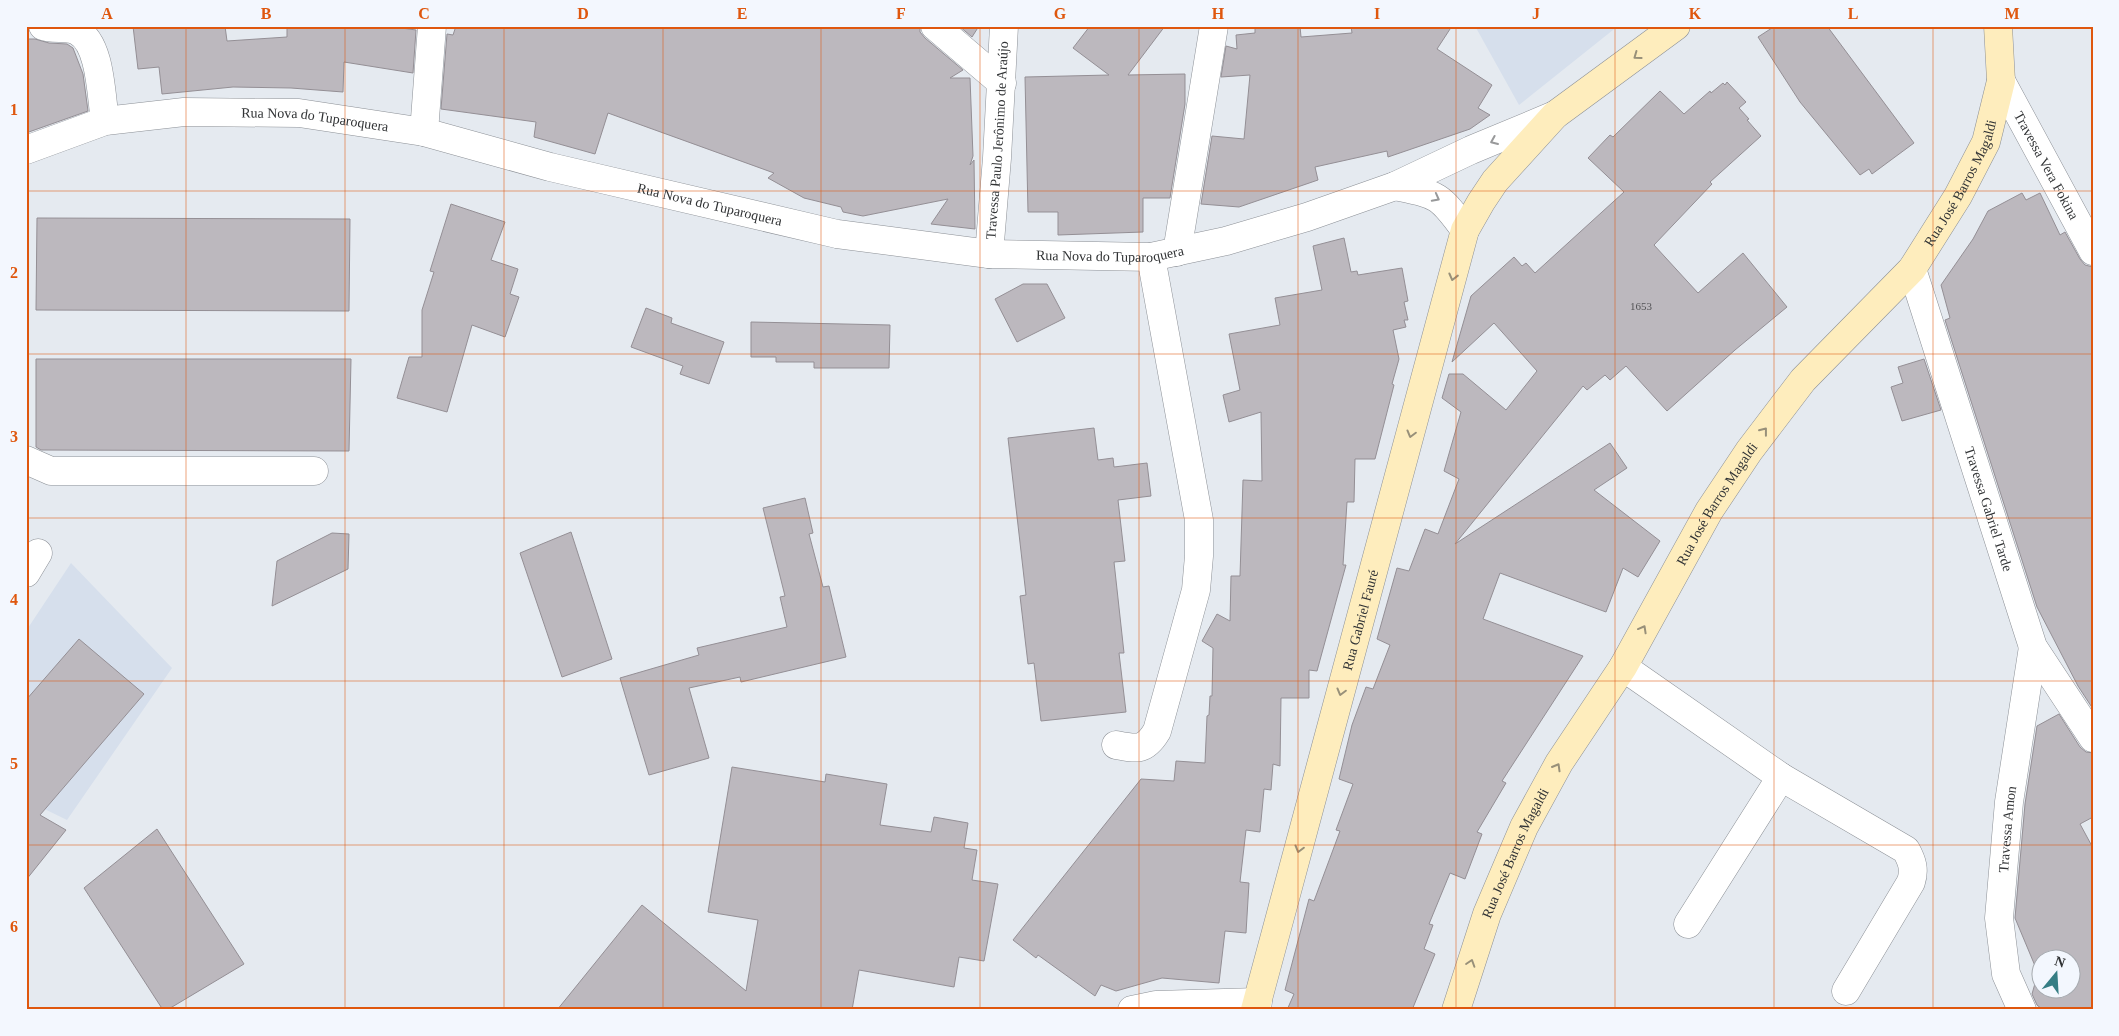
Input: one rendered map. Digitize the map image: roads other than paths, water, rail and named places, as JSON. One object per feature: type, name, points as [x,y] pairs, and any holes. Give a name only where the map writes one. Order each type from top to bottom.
[{"type":"main road","name":"Rua Nova do Tuparoquera","points":[[1465,230],[1480,202],[1495,181],[1555,115],[1676,26]]},
{"type":"main road","name":"Rua José Barros Magaldi","points":[[1456,1010],[1487,914],[1524,827],[1559,763],[1623,667],[1710,511],[1749,451],[1804,380],[1912,269],[1958,196],[1986,142],[2001,81],[1998,26]]},
{"type":"main road","name":"Rua Gabriel Fauré","points":[[1256,1006],[1465,230]]},
{"type":"street","points":[[43,26],[76,31],[91,44],[96,59],[105,121]]},
{"type":"street","points":[[424,132],[432,26]]},
{"type":"street","points":[[935,26],[1002,84]]},
{"type":"street","name":"Travessa Paulo Jerônimo de Araújo","points":[[989,254],[998,158],[1004,26]]},
{"type":"street","points":[[1116,745],[1135,748],[1143,747],[1157,731],[1196,590],[1200,556],[1200,520],[1164,255],[1214,26]]},
{"type":"street","name":"Travessa Vera Fokina","points":[[2001,81],[2093,250]]},
{"type":"street","name":"Rua Nova do Tuparoquera","points":[[26,150],[105,121],[184,112],[299,113],[424,132],[550,167],[837,234],[989,254],[1164,255],[1226,241],[1307,218],[1394,186],[1471,150],[1555,115]]},
{"type":"street","points":[[1394,186],[1438,197],[1446,204],[1465,230]]},
{"type":"street","name":"Travessa Gabriel Tarde","points":[[1912,269],[2033,647],[2093,738]]},
{"type":"street","points":[[26,460],[51,471],[314,471]]},
{"type":"street","name":"Travessa Amon","points":[[2022,1010],[2006,974],[1999,918],[2010,802],[2033,647]]},
{"type":"street","points":[[1623,667],[1781,777],[1906,850],[1912,861],[1914,873],[1911,882],[1846,991]]},
{"type":"street","points":[[1688,924],[1781,777]]},
{"type":"street","points":[[1132,1010],[1156,1005],[1256,1006]]}]
